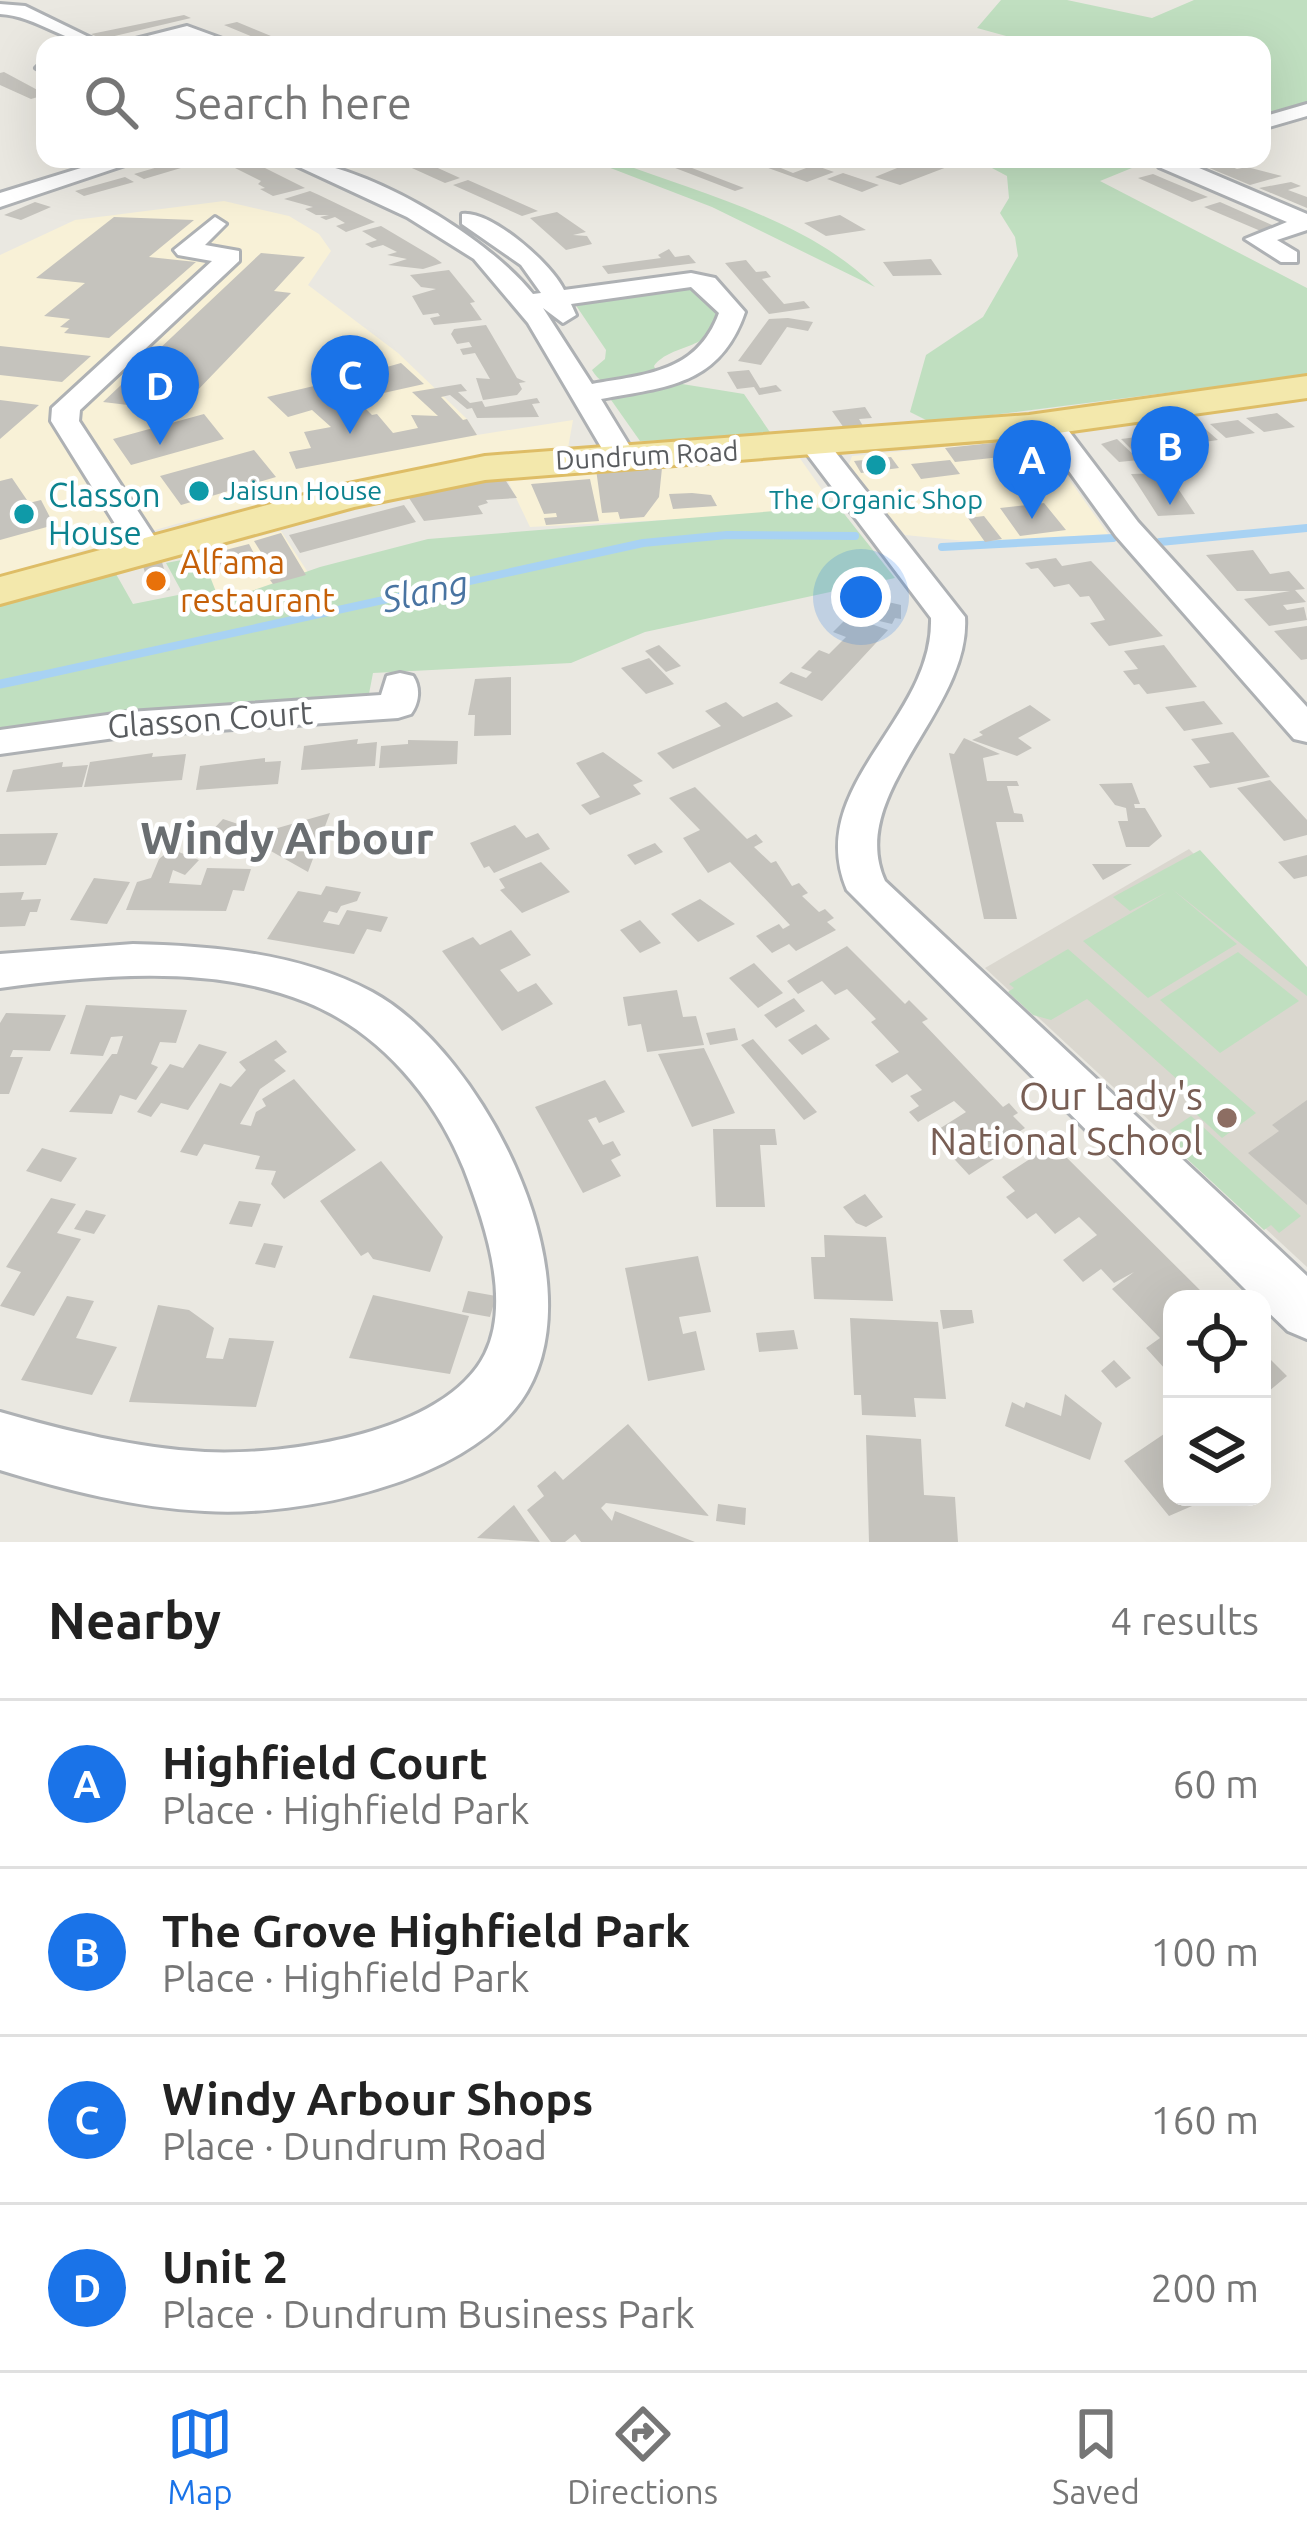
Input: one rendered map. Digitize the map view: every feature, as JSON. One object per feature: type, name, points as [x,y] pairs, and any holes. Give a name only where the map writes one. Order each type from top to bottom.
[{"type":"main road","name":"Dundrum Road","points":[[0,591],[415,482],[515,465],[816,446],[1049,424],[1307,387]]},
{"type":"street","points":[[0,9],[19,10],[76,36]]},
{"type":"street","points":[[164,36],[187,31],[202,36]]},
{"type":"street","points":[[1271,121],[1307,110]]},
{"type":"street","points":[[1271,122],[1307,131]]},
{"type":"street","points":[[0,200],[102,168]]},
{"type":"street","points":[[312,168],[440,228],[487,259],[524,302],[622,458]]},
{"type":"street","points":[[359,168],[469,219],[525,255],[547,280],[552,298],[584,348],[560,358]]},
{"type":"street","points":[[1178,168],[1307,223]]},
{"type":"street","points":[[440,228],[469,219]]},
{"type":"street","points":[[1289,257],[1257,239],[1307,223]]},
{"type":"street","points":[[148,551],[64,416],[75,399],[230,256],[186,250],[214,224]]},
{"type":"street","points":[[524,302],[692,280],[706,283],[732,312],[732,320],[682,376],[583,394]]},
{"type":"street","points":[[1049,424],[1127,529],[1307,730]]},
{"type":"street","points":[[816,446],[947,616],[950,640],[944,665],[857,820],[857,866],[877,901],[1307,1313]]},
{"type":"street","name":"Glasson Court","points":[[0,742],[129,724],[398,706],[400,683]]},
{"type":"street","points":[[0,970],[104,960],[191,964],[301,984],[358,1006],[433,1073],[468,1125],[506,1215],[522,1314],[514,1362],[497,1391],[471,1418],[435,1439],[371,1461],[232,1482],[123,1468],[0,1442]]},
{"type":"shaded area","points":[[224,201],[289,216],[319,234],[331,251],[308,285],[398,353],[467,419],[477,435],[573,420],[568,448],[298,495],[176,524],[0,575],[0,255],[75,220]]},
{"type":"shaded area","points":[[1042,441],[1108,534],[976,542],[905,535],[848,467],[852,456]]},
{"type":"shaded area","points":[[799,457],[837,511],[530,527],[505,475]]},
{"type":"shaded area","points":[[281,531],[309,574],[219,603],[200,552]]},
{"type":"shaded area","name":"Our Lady's National School","points":[[1189,849],[1307,969],[1307,1267],[985,968]]},
{"type":"green space","points":[[1001,0],[1067,0],[1152,18],[1194,0],[1307,0],[1307,108],[1271,116],[1271,36],[1006,36],[977,28]]},
{"type":"green space","points":[[610,168],[635,168],[750,210],[817,243],[875,287],[712,207]]},
{"type":"green space","points":[[992,168],[1132,168],[1100,181],[1307,288],[1307,375],[945,421],[930,422],[910,412],[926,355],[983,317],[1018,256],[1015,237],[1000,213],[1009,198],[1007,176]]},
{"type":"green space","points":[[691,286],[719,312],[710,334],[662,358],[654,366],[658,376],[621,384],[598,378],[592,370],[605,359],[606,350],[575,304]]},
{"type":"green space","points":[[676,383],[744,394],[774,438],[640,441],[609,397],[619,391]]},
{"type":"green space","points":[[838,506],[895,578],[645,632],[571,663],[373,673],[368,699],[0,734],[0,605],[116,574],[133,604],[183,594],[166,563],[202,556],[220,602],[320,567],[428,539]]},
{"type":"green space","points":[[1200,850],[1307,967],[1307,996],[1172,889],[1237,944],[1148,998],[1083,941],[1167,892],[1130,911],[1113,897]]},
{"type":"green space","points":[[1068,949],[1256,1113],[1222,1138],[1194,1112],[1205,1104],[1087,999],[1051,1020],[1033,1015],[1008,992],[1014,988],[1009,984]]},
{"type":"green space","points":[[1238,952],[1299,1001],[1220,1053],[1160,1000]]},
{"type":"green space","points":[[1191,1116],[1301,1216],[1279,1233],[1271,1225],[1264,1230],[1171,1144],[1174,1134],[1170,1130]]},
{"type":"building","points":[[184,15],[191,18],[115,36],[91,34]]},
{"type":"building","points":[[237,22],[271,36],[251,36],[224,25]]},
{"type":"building","points":[[0,73],[36,90],[36,98],[0,85]]},
{"type":"building","points":[[155,168],[181,168],[144,179],[134,174]]},
{"type":"building","points":[[235,168],[265,168],[305,188],[273,196],[260,189],[265,188],[258,184],[261,181]]},
{"type":"building","points":[[412,168],[438,168],[460,178],[445,183]]},
{"type":"building","points":[[675,168],[692,168],[744,188],[735,191]]},
{"type":"building","points":[[768,168],[834,172],[807,182]]},
{"type":"building","points":[[897,168],[944,168],[900,185],[875,177]]},
{"type":"building","points":[[1209,168],[1251,168],[1282,176],[1250,185]]},
{"type":"building","points":[[843,173],[879,185],[862,192],[827,179]]},
{"type":"building","points":[[1153,174],[1208,197],[1192,202],[1138,178]]},
{"type":"building","points":[[125,177],[134,182],[84,196],[75,191]]},
{"type":"building","points":[[468,180],[538,211],[522,216],[453,185]]},
{"type":"building","points":[[1291,182],[1301,186],[1288,190],[1307,197],[1307,208],[1259,188]]},
{"type":"building","points":[[310,191],[375,222],[346,232],[336,226],[345,223],[335,217],[326,220],[320,217],[329,215],[316,215],[305,209],[313,207],[284,199]]},
{"type":"building","points":[[35,202],[51,207],[21,220],[4,215]]},
{"type":"building","points":[[1220,202],[1279,228],[1263,232],[1204,207]]},
{"type":"building","points":[[557,212],[586,232],[573,235],[587,236],[592,244],[566,250],[530,218]]},
{"type":"building","points":[[840,215],[866,230],[826,236],[804,223]]},
{"type":"building","points":[[114,217],[194,220],[149,257],[196,262],[109,338],[64,333],[69,328],[60,327],[70,319],[44,316],[85,283],[36,278]]},
{"type":"building","points":[[381,226],[442,263],[423,269],[388,265],[407,259],[387,255],[397,252],[383,245],[372,248],[365,244],[377,240],[362,231]]},
{"type":"building","points":[[669,249],[675,257],[689,255],[696,263],[608,274],[602,266],[661,258],[658,255]]},
{"type":"building","points":[[261,253],[305,257],[274,291],[291,293],[193,395],[170,392],[153,408],[103,402]]},
{"type":"building","points":[[931,259],[942,275],[893,276],[883,262]]},
{"type":"building","points":[[746,260],[756,272],[766,271],[771,277],[762,279],[784,304],[804,301],[810,308],[769,314],[725,263]]},
{"type":"building","points":[[449,270],[475,302],[470,303],[482,320],[434,325],[430,318],[440,316],[438,313],[423,315],[412,296],[436,289],[421,287],[410,275]]},
{"type":"building","points":[[769,319],[813,322],[808,331],[787,327],[761,365],[738,361]]},
{"type":"building","points":[[486,325],[517,378],[526,382],[519,383],[522,389],[517,395],[483,400],[476,378],[490,379],[475,353],[463,355],[460,349],[472,347],[469,342],[457,344],[451,334],[454,329]]},
{"type":"building","points":[[0,346],[91,356],[62,382],[0,375]]},
{"type":"building","points":[[401,363],[424,384],[361,398],[341,380]]},
{"type":"building","points":[[749,370],[760,388],[776,385],[782,391],[759,395],[754,387],[737,389],[727,372]]},
{"type":"building","points":[[461,384],[467,391],[458,392],[470,403],[482,401],[485,407],[537,398],[540,403],[532,404],[539,417],[477,418],[472,408],[450,395],[441,397],[467,419],[477,435],[296,469],[289,452],[311,448],[304,432],[331,427],[312,410],[288,417],[267,397],[314,386],[343,410],[361,404],[393,433],[418,428],[411,415],[438,416],[412,392]]},
{"type":"building","name":"Classon House","points":[[0,400],[39,405],[0,439]]},
{"type":"building","points":[[865,407],[872,418],[859,419],[863,426],[844,428],[832,411]]},
{"type":"building","points":[[1277,413],[1295,427],[1264,432],[1246,418]]},
{"type":"building","points":[[204,414],[224,439],[131,465],[113,439]]},
{"type":"building","points":[[1238,420],[1255,433],[1226,438],[1210,424]]},
{"type":"building","points":[[1202,426],[1218,440],[1183,445],[1168,431]]},
{"type":"building","points":[[1161,434],[1178,450],[1138,456],[1121,439]]},
{"type":"building","points":[[1117,439],[1139,460],[1119,462],[1101,444]]},
{"type":"building","points":[[1042,441],[1066,470],[1023,473],[1010,456],[955,462],[945,448]]},
{"type":"building","name":"Jaisun House","points":[[254,450],[276,477],[181,505],[160,476]]},
{"type":"building","name":"The Organic Shop","points":[[891,457],[899,468],[861,473],[854,461]]},
{"type":"building","points":[[950,460],[960,474],[921,479],[911,464]]},
{"type":"building","points":[[662,468],[659,497],[644,517],[620,519],[618,512],[602,513],[596,469]]},
{"type":"building","points":[[1167,473],[1195,514],[1158,516],[1131,474]]},
{"type":"building","name":"Classon House","points":[[12,478],[29,503],[41,500],[54,525],[0,540],[0,481]]},
{"type":"building","points":[[504,478],[517,498],[486,500],[478,506],[483,514],[424,521],[409,498]]},
{"type":"building","points":[[590,479],[599,521],[546,525],[544,518],[557,517],[556,513],[544,514],[531,484]]},
{"type":"building","points":[[669,494],[711,495],[717,506],[673,509]]},
{"type":"building","points":[[1044,503],[1066,530],[1020,536],[1000,508]]},
{"type":"building","points":[[404,505],[416,522],[300,553],[289,535]]},
{"type":"building","points":[[984,516],[1002,539],[985,542],[968,518]]},
{"type":"building","points":[[281,533],[306,575],[273,584],[270,580],[277,578],[254,541]]},
{"type":"building","points":[[249,544],[258,561],[211,574],[202,556]]},
{"type":"building","points":[[1253,550],[1270,574],[1289,571],[1305,589],[1295,590],[1306,602],[1283,605],[1287,610],[1304,607],[1307,620],[1269,626],[1244,599],[1290,591],[1237,591],[1206,555]]},
{"type":"building","points":[[1056,558],[1062,566],[1091,561],[1163,636],[1109,646],[1090,623],[1105,620],[1089,596],[1080,597],[1069,584],[1054,587],[1038,568],[1025,563]]},
{"type":"building","points":[[162,562],[170,590],[151,594],[143,566]]},
{"type":"building","points":[[875,599],[901,605],[901,619],[895,618],[892,624],[858,616]]},
{"type":"building","points":[[849,616],[888,630],[822,701],[779,683],[791,672],[806,678],[812,672],[801,668],[819,650],[829,654],[846,637],[833,632]]},
{"type":"building","points":[[1307,626],[1307,659],[1301,660],[1274,631]]},
{"type":"building","points":[[659,645],[681,666],[666,672],[645,651]]},
{"type":"building","points":[[1164,645],[1197,687],[1147,694],[1123,671],[1138,669],[1124,651]]},
{"type":"building","points":[[649,658],[674,684],[646,694],[621,668]]},
{"type":"building","points":[[511,677],[511,735],[474,736],[475,715],[468,715],[475,679]]},
{"type":"building","points":[[1204,701],[1223,724],[1184,731],[1165,707]]},
{"type":"building","points":[[726,702],[743,717],[777,702],[793,716],[673,769],[657,753],[721,726],[705,711]]},
{"type":"building","points":[[1030,705],[1051,720],[1018,738],[1032,748],[1017,756],[972,740],[983,735],[979,732]]},
{"type":"building","points":[[1233,732],[1270,777],[1210,788],[1193,766],[1210,763],[1191,739]]},
{"type":"building","points":[[964,738],[1000,754],[983,758],[987,781],[1017,781],[1019,786],[1007,786],[1014,813],[1022,814],[1024,822],[996,822],[1017,919],[984,919],[949,753],[954,754]]},
{"type":"building","points":[[358,739],[357,744],[377,742],[375,766],[301,770],[304,746]]},
{"type":"building","points":[[408,740],[458,741],[457,764],[379,768],[381,746],[408,744]]},
{"type":"building","points":[[603,752],[643,781],[633,785],[641,794],[590,815],[581,805],[600,797],[576,763]]},
{"type":"building","points":[[153,753],[152,757],[186,754],[182,780],[84,787],[90,762]]},
{"type":"building","points":[[265,758],[265,762],[281,761],[278,784],[196,790],[200,766]]},
{"type":"building","points":[[63,762],[62,767],[88,765],[82,787],[6,792],[13,770]]},
{"type":"building","points":[[1270,780],[1307,820],[1307,835],[1284,841],[1237,788]]},
{"type":"building","points":[[1132,783],[1140,804],[1134,804],[1135,808],[1145,808],[1162,836],[1149,847],[1126,847],[1118,821],[1128,821],[1126,808],[1115,805],[1099,784]]},
{"type":"building","points":[[695,787],[747,839],[756,834],[763,842],[754,847],[771,863],[776,861],[792,886],[799,883],[808,893],[802,896],[819,912],[825,909],[834,918],[827,922],[836,930],[796,951],[789,944],[772,953],[756,936],[779,924],[783,929],[790,925],[730,862],[708,873],[683,838],[700,830],[669,798]]},
{"type":"building","points":[[330,813],[308,872],[246,837]]},
{"type":"building","points":[[223,819],[241,825],[223,844],[205,838]]},
{"type":"building","points":[[515,825],[526,838],[538,833],[550,849],[494,873],[489,866],[484,868],[470,843]]},
{"type":"building","points":[[58,833],[46,865],[0,866],[0,834]]},
{"type":"building","points":[[655,843],[663,852],[635,865],[627,855]]},
{"type":"building","points":[[171,849],[199,860],[185,875],[173,870],[169,883],[201,885],[207,868],[251,869],[244,891],[233,890],[226,911],[126,910],[137,882],[151,878],[159,859]]},
{"type":"building","points":[[1307,855],[1307,876],[1294,879],[1278,862]]},
{"type":"building","points":[[541,862],[570,892],[522,913],[500,890],[505,888],[499,879]]},
{"type":"building","points":[[1092,864],[1132,864],[1103,880]]},
{"type":"building","points":[[94,878],[130,882],[107,924],[70,920]]},
{"type":"building","points":[[326,886],[361,892],[357,901],[341,906],[337,913],[329,911],[323,922],[339,925],[347,910],[388,917],[381,932],[367,929],[354,954],[267,939],[298,891],[321,895]]},
{"type":"building","points":[[24,892],[21,900],[41,899],[37,912],[30,912],[25,926],[0,927],[0,893]]},
{"type":"building","points":[[700,899],[735,924],[698,942],[671,914]]},
{"type":"building","points":[[640,920],[661,943],[640,953],[620,930]]},
{"type":"building","points":[[511,930],[531,955],[500,970],[518,992],[536,983],[553,1004],[502,1031],[442,951],[473,937],[480,945]]},
{"type":"building","points":[[847,946],[905,1004],[909,1000],[928,1019],[922,1022],[1003,1107],[1009,1103],[1018,1113],[1013,1116],[1025,1128],[1005,1141],[1011,1148],[969,1175],[931,1134],[966,1112],[954,1101],[918,1122],[909,1112],[919,1106],[910,1096],[922,1090],[907,1074],[892,1083],[875,1065],[899,1052],[871,1022],[876,1019],[847,989],[835,995],[822,981],[798,994],[787,981]]},
{"type":"building","points":[[754,963],[783,993],[758,1008],[729,978]]},
{"type":"building","points":[[677,990],[683,1017],[696,1016],[704,1045],[647,1052],[641,1024],[628,1026],[623,997]]},
{"type":"building","points":[[794,998],[805,1011],[776,1028],[764,1015]]},
{"type":"building","points":[[86,1005],[187,1010],[176,1043],[160,1042],[151,1064],[158,1067],[136,1100],[120,1095],[112,1114],[69,1112],[112,1054],[117,1054],[123,1036],[111,1037],[103,1056],[70,1054]]},
{"type":"building","points":[[6,1013],[66,1015],[50,1051],[13,1050],[10,1057],[23,1057],[9,1094],[0,1094],[0,1023]]},
{"type":"building","points":[[816,1024],[830,1039],[802,1055],[788,1040]]},
{"type":"building","points":[[735,1028],[738,1040],[710,1045],[706,1033]]},
{"type":"building","points":[[753,1039],[817,1112],[804,1120],[741,1045]]},
{"type":"building","points":[[276,1040],[287,1052],[274,1060],[286,1071],[260,1089],[240,1124],[251,1126],[256,1112],[266,1106],[262,1099],[294,1079],[356,1150],[284,1199],[271,1184],[276,1171],[255,1169],[260,1156],[204,1144],[197,1156],[180,1152],[220,1083],[231,1087],[246,1070],[239,1062]]},
{"type":"building","points":[[199,1044],[227,1052],[188,1110],[161,1103],[151,1117],[137,1112],[170,1064],[183,1068]]},
{"type":"building","points":[[704,1048],[735,1113],[692,1127],[658,1054]]},
{"type":"building","points":[[605,1080],[625,1112],[599,1123],[596,1117],[588,1120],[603,1145],[613,1141],[621,1155],[611,1160],[621,1176],[583,1193],[535,1107]]},
{"type":"building","points":[[1307,1100],[1307,1205],[1248,1153],[1279,1131],[1272,1125]]},
{"type":"building","points":[[713,1129],[775,1129],[777,1145],[760,1145],[765,1207],[716,1207]]},
{"type":"building","points":[[1053,1144],[1200,1290],[1163,1290],[1163,1367],[1146,1348],[1160,1338],[1112,1289],[1134,1272],[1114,1283],[1101,1269],[1083,1282],[1063,1260],[1097,1235],[1079,1217],[1055,1234],[1036,1213],[1027,1219],[1006,1197],[1015,1191],[1002,1177]]},
{"type":"building","points":[[42,1148],[77,1158],[61,1182],[26,1171]]},
{"type":"building","points":[[381,1161],[443,1237],[430,1272],[373,1259],[368,1252],[361,1256],[320,1201]]},
{"type":"building","points":[[865,1194],[883,1217],[866,1227],[843,1207]]},
{"type":"building","points":[[51,1198],[76,1204],[57,1233],[81,1239],[34,1316],[0,1306],[21,1272],[6,1267]]},
{"type":"building","points":[[239,1201],[261,1204],[252,1227],[229,1224]]},
{"type":"building","points":[[86,1210],[106,1215],[94,1234],[74,1229]]},
{"type":"building","points":[[824,1235],[886,1237],[893,1301],[814,1299],[811,1257],[825,1257]]},
{"type":"building","points":[[264,1243],[283,1246],[275,1268],[255,1264]]},
{"type":"building","points":[[698,1256],[711,1312],[679,1317],[683,1334],[696,1331],[705,1370],[648,1381],[625,1268]]},
{"type":"building","points":[[468,1291],[496,1296],[490,1317],[462,1312]]},
{"type":"building","points":[[373,1295],[469,1316],[450,1374],[349,1358]]},
{"type":"building","points":[[67,1296],[94,1301],[76,1338],[117,1347],[92,1395],[21,1380]]},
{"type":"building","points":[[158,1305],[189,1310],[214,1328],[206,1358],[223,1359],[229,1338],[274,1341],[256,1407],[129,1402]]},
{"type":"building","points":[[940,1310],[972,1310],[974,1323],[943,1329]]},
{"type":"building","points":[[850,1318],[938,1322],[946,1399],[914,1398],[916,1417],[862,1415],[861,1395],[854,1395]]},
{"type":"building","points":[[794,1330],[798,1349],[759,1352],[756,1333]]},
{"type":"building","points":[[1114,1360],[1131,1378],[1116,1388],[1101,1371]]},
{"type":"building","points":[[1271,1360],[1287,1376],[1271,1389]]},
{"type":"building","points":[[1065,1394],[1102,1423],[1090,1460],[1005,1426],[1012,1402],[1024,1408],[1026,1402],[1061,1416]]},
{"type":"building","points":[[628,1424],[709,1516],[606,1503],[601,1508],[612,1521],[615,1511],[695,1542],[581,1542],[575,1534],[565,1542],[551,1542],[527,1510],[544,1496],[537,1486],[555,1471],[563,1480]]},
{"type":"building","points":[[866,1435],[921,1439],[924,1495],[955,1497],[958,1542],[869,1542]]},
{"type":"building","points":[[1163,1435],[1163,1506],[1192,1506],[1169,1516],[1124,1461]]},
{"type":"building","points":[[718,1504],[746,1508],[745,1525],[716,1521]]},
{"type":"building","points":[[514,1505],[540,1542],[477,1538]]},
{"type":"waterway","name":"Slang","points":[[1160,542],[1307,528]]},
{"type":"waterway","name":"Slang","points":[[30,678],[643,543],[727,535],[855,536]]},
{"type":"waterway","name":"Slang","points":[[942,547],[1113,538]]},
{"type":"waterway","name":"Slang","points":[[30,678],[38,676]]},
{"type":"waterway","name":"Slang","points":[[0,684],[30,678]]},
{"type":"waterway","name":"Slang","points":[[24,679],[30,678]]},
{"type":"place","name":"Windy Arbour Shops","points":[[350,434]]},
{"type":"place","name":"Unit 2","points":[[160,445]]},
{"type":"place","name":"The Organic Shop","points":[[876,465]]},
{"type":"place","name":"Jaisun House","points":[[199,491]]},
{"type":"place","name":"The Grove Highfield Park","points":[[1170,505]]},
{"type":"place","name":"Classon House","points":[[24,514]]},
{"type":"place","name":"Highfield Court","points":[[1032,519]]},
{"type":"place","name":"Alfama restaurant","points":[[156,581]]},
{"type":"place","name":"Our Lady's National School","points":[[1227,1118]]},
{"type":"district","name":"Windy Arbour","points":[[287,838]]}]
